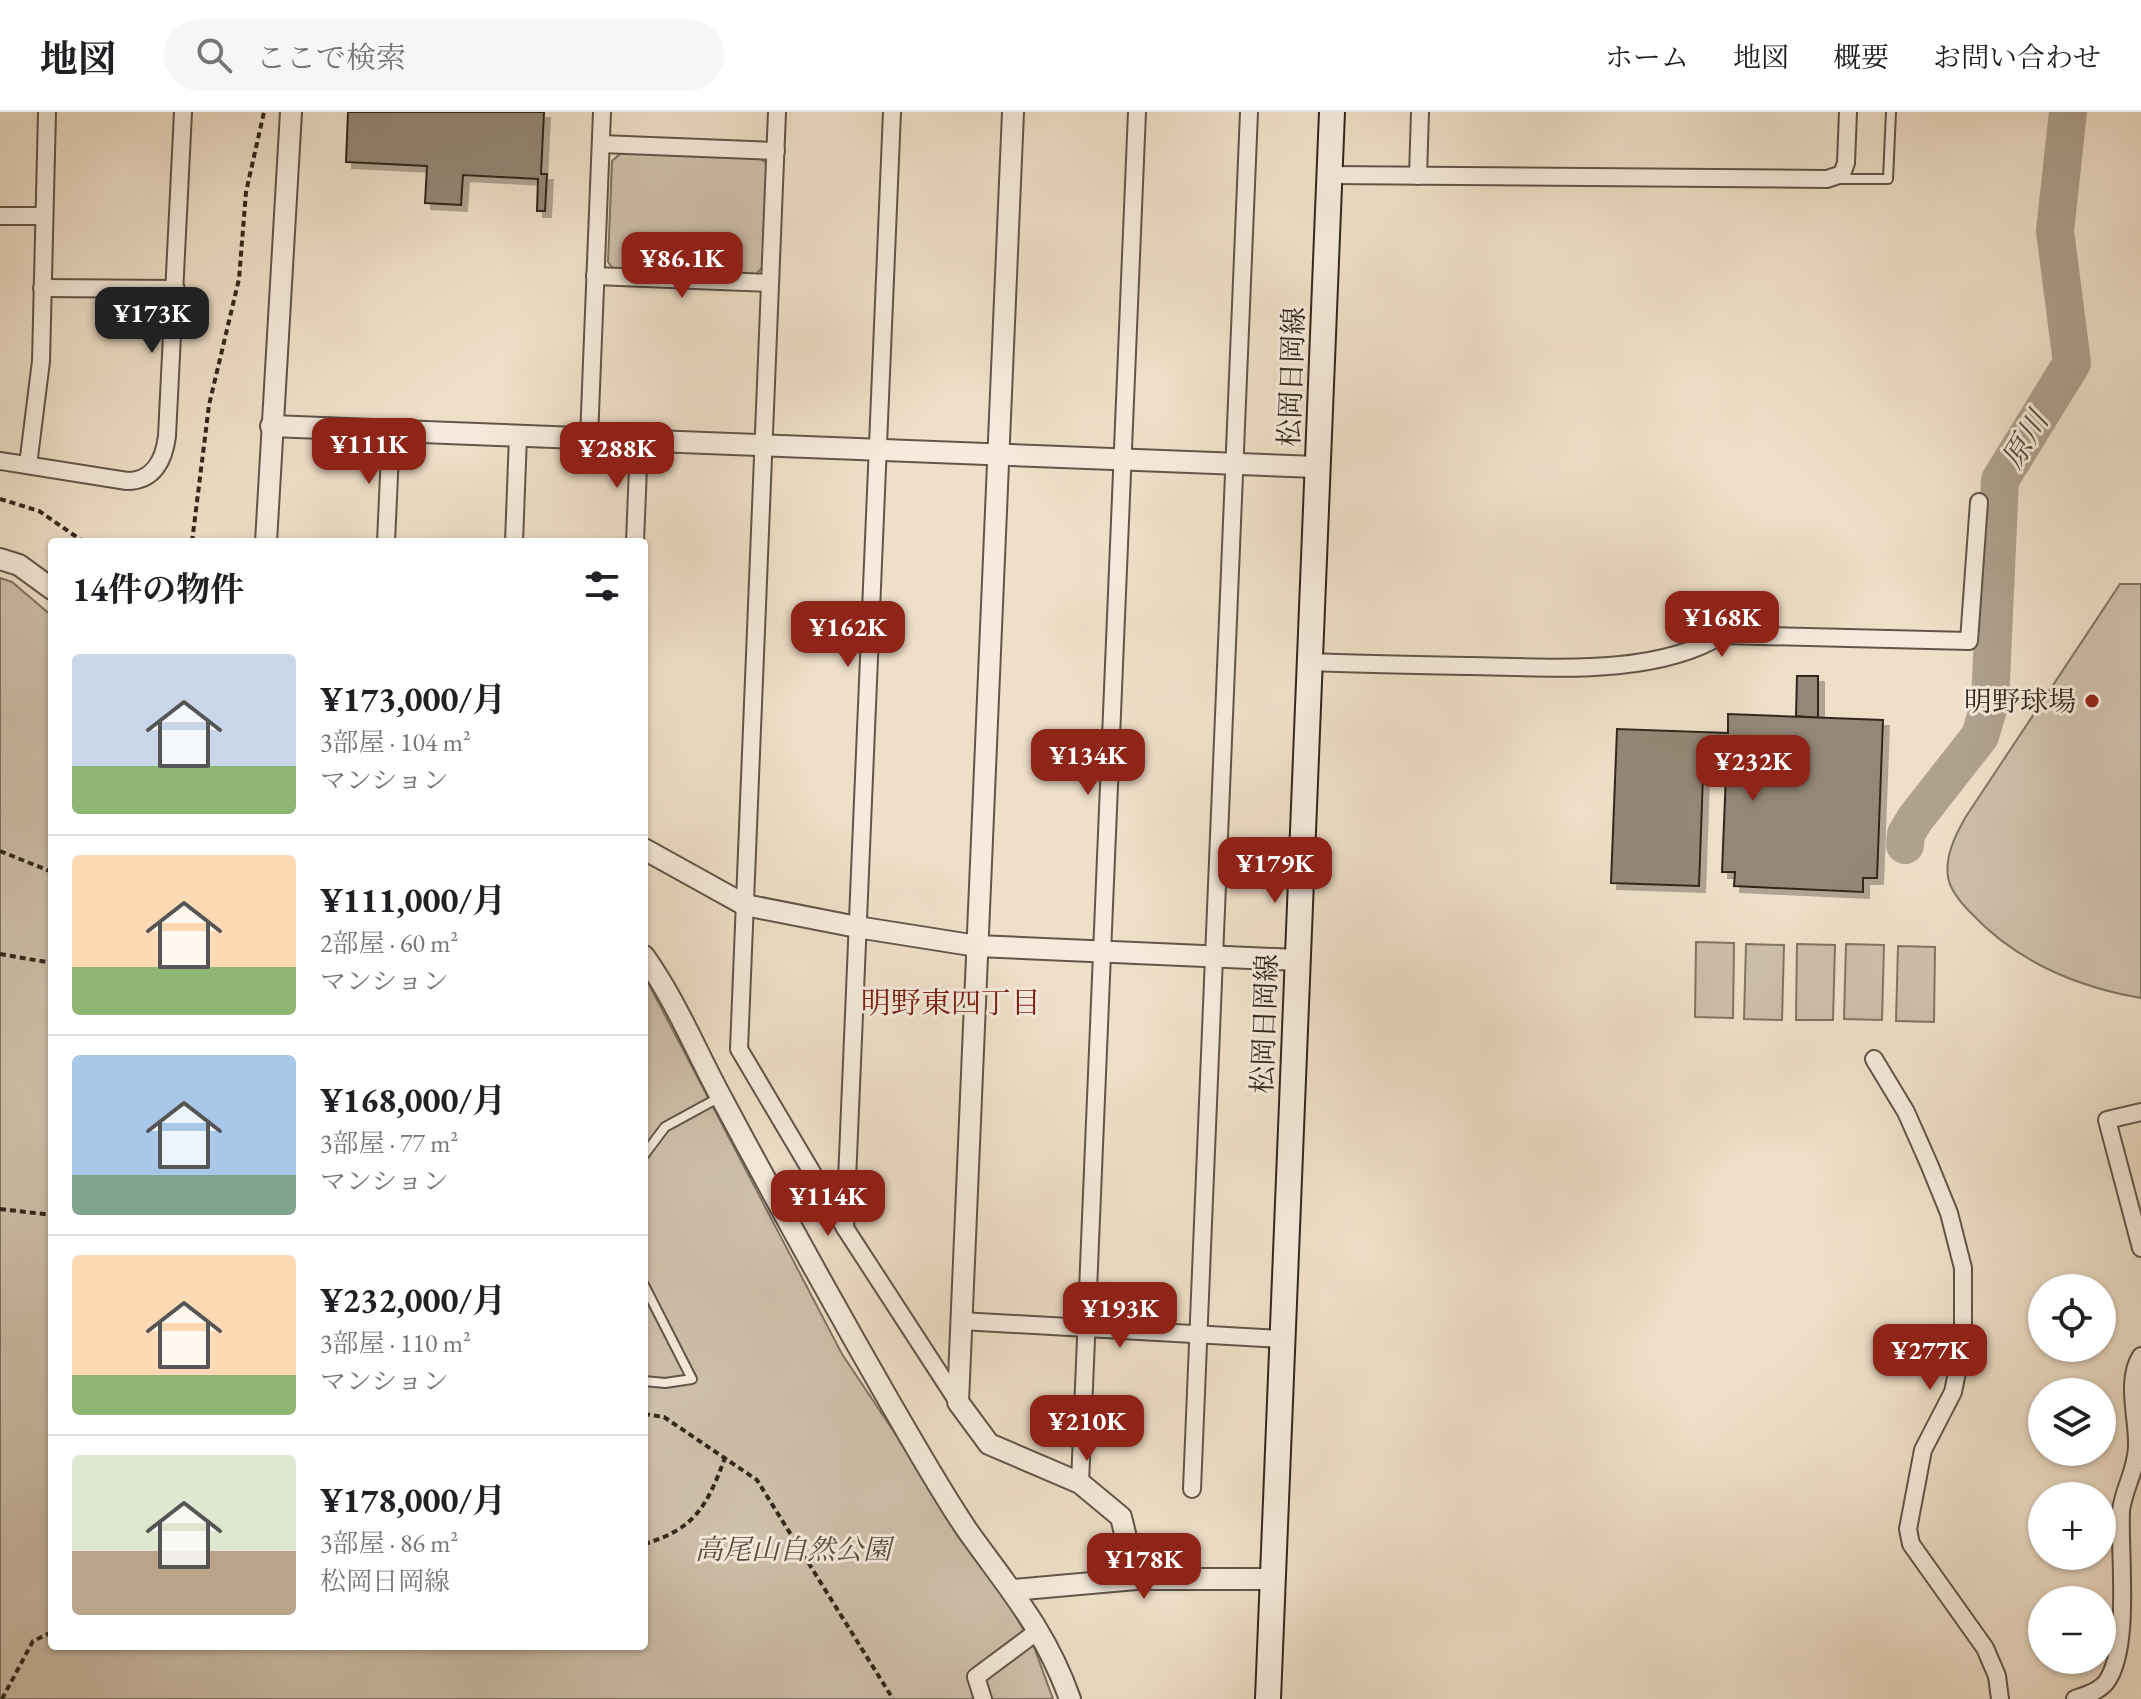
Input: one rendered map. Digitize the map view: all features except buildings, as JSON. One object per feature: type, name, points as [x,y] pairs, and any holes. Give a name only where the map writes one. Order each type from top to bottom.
[{"type":"main road","name":"松岡日岡線","points":[[1268,1699],[1332,112]]},
{"type":"street","points":[[28,465],[41,361],[47,112]]},
{"type":"street","points":[[0,461],[127,481],[147,477],[155,469],[167,436],[183,112]]},
{"type":"street","points":[[266,538],[291,112]]},
{"type":"street","points":[[589,438],[602,112]]},
{"type":"street","points":[[777,112],[739,1049],[845,1228],[958,1402],[989,1444],[1080,1483],[1121,1517],[1136,1579]]},
{"type":"street","points":[[845,1228],[892,112]]},
{"type":"street","points":[[958,1402],[1013,112]]},
{"type":"street","points":[[1080,1483],[1137,112]]},
{"type":"street","points":[[1192,1489],[1249,112]]},
{"type":"street","points":[[1418,176],[1420,112]]},
{"type":"street","points":[[1329,175],[1827,179],[1842,174],[1846,163],[1848,112]]},
{"type":"street","points":[[601,144],[776,151]]},
{"type":"street","points":[[0,216],[44,216]]},
{"type":"street","points":[[595,276],[770,283]]},
{"type":"street","points":[[42,288],[176,289]]},
{"type":"street","points":[[271,426],[1317,467]]},
{"type":"street","points":[[386,538],[391,431]]},
{"type":"street","points":[[514,538],[518,436]]},
{"type":"street","points":[[635,538],[639,441]]},
{"type":"street","points":[[1309,662],[1585,667],[1652,661],[1701,648],[1722,635],[1969,641],[1979,502]]},
{"type":"street","points":[[0,559],[19,565],[48,586]]},
{"type":"street","points":[[648,851],[745,905],[857,927],[977,946],[1297,960]]},
{"type":"street","points":[[648,962],[663,983],[720,1097],[946,1497],[1014,1590],[1039,1630],[1056,1661],[1070,1699]]},
{"type":"street","points":[[1874,1059],[1906,1112],[1929,1164],[1949,1213],[1963,1268],[1963,1343],[1953,1392],[1923,1450],[1908,1529],[1911,1544],[1993,1663],[2000,1699]]},
{"type":"street","points":[[2141,1112],[2107,1120],[2141,1248]]},
{"type":"street","points":[[961,1321],[1281,1339]]},
{"type":"street","points":[[2075,1699],[2106,1682],[2115,1659],[2120,1625],[2122,1507],[2137,1449],[2134,1380],[2141,1356]]},
{"type":"street","points":[[1014,1590],[1136,1579],[1273,1579]]},
{"type":"street","points":[[983,1699],[976,1677],[1039,1630]]},
{"type":"lane","points":[[1827,179],[1888,179],[1891,112]]},
{"type":"lane","points":[[648,1150],[665,1127],[720,1097]]},
{"type":"lane","points":[[648,1293],[692,1379],[665,1383],[648,1381]]},
{"type":"path","points":[[192,538],[209,405],[239,279],[246,192],[264,112]]},
{"type":"path","points":[[0,499],[39,511],[78,538]]},
{"type":"path","points":[[0,851],[48,870]]},
{"type":"path","points":[[0,954],[48,962]]},
{"type":"path","points":[[0,1209],[48,1215]]},
{"type":"path","points":[[648,1415],[664,1417],[757,1480],[893,1699]]},
{"type":"path","points":[[648,1543],[670,1536],[708,1503],[725,1458]]},
{"type":"path","points":[[2,1699],[33,1641],[48,1634]]},
{"type":"green space","points":[[621,153],[759,158],[768,164],[764,266],[755,275],[615,271],[608,262],[612,161]]},
{"type":"green space","name":"高尾山自然公園","points":[[0,578],[12,582],[48,613],[48,1650],[648,1650],[648,983],[842,1354],[1001,1592],[1034,1647],[1053,1699],[0,1699]]},
{"type":"green space","name":"明野球場","points":[[2120,584],[2141,584],[2141,998],[2071,979],[2008,945],[1960,901],[1951,887],[1947,869],[1952,846],[1965,818]]},
{"type":"green space","points":[[1696,942],[1734,943],[1733,1018],[1695,1017]]},
{"type":"green space","points":[[1746,944],[1784,945],[1782,1020],[1744,1019]]},
{"type":"green space","points":[[1797,944],[1835,945],[1833,1020],[1796,1020]]},
{"type":"green space","points":[[1846,944],[1884,945],[1882,1020],[1844,1019]]},
{"type":"green space","points":[[1898,946],[1935,947],[1934,1022],[1896,1021]]},
{"type":"waterway","name":"原川","points":[[1905,845],[1906,834],[1915,819],[1980,736],[1990,703],[2000,480],[2072,363],[2055,231],[2068,112]]},
{"type":"place","name":"明野球場","points":[[2092,701]]},
{"type":"district","name":"明野東四丁目","points":[[951,1003]]}]
